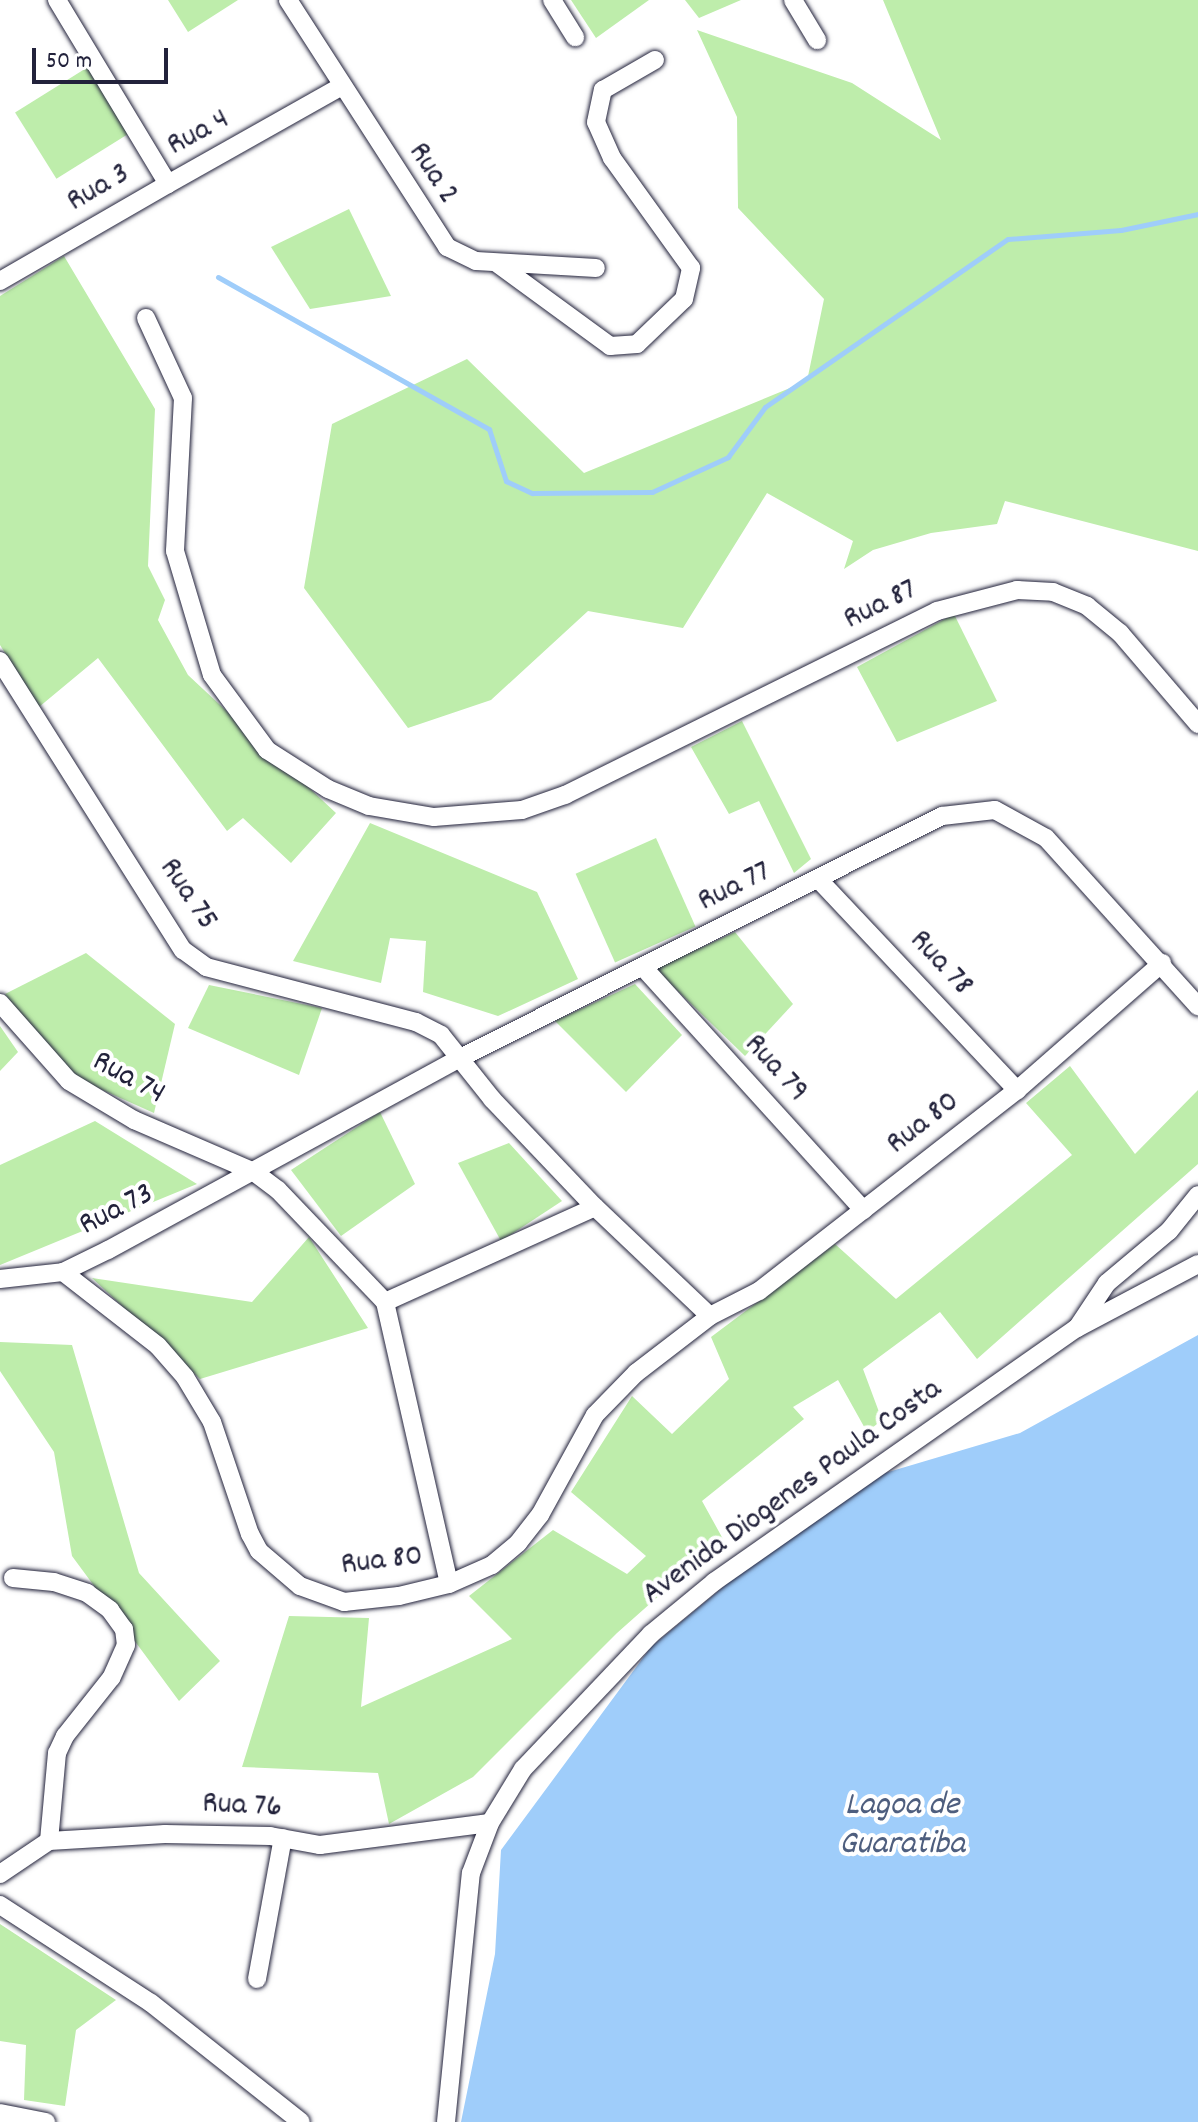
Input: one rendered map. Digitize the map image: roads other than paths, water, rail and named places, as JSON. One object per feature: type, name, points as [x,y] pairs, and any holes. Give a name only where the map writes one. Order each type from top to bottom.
[{"type":"street","name":"Rua 3","points":[[0,281],[168,184],[57,0]]},
{"type":"street","name":"Rua 2","points":[[288,0],[340,87],[447,247],[464,259],[498,264],[596,268]]},
{"type":"street","points":[[552,0],[575,37]]},
{"type":"street","points":[[793,0],[817,40]]},
{"type":"street","points":[[498,264],[610,346],[637,344],[684,299],[691,268],[612,158],[596,122],[603,90],[655,60]]},
{"type":"street","name":"Rua 4","points":[[168,184],[340,87]]},
{"type":"street","name":"Rua 87","points":[[146,318],[183,398],[175,551],[212,675],[267,750],[328,789],[398,812],[475,817],[522,810],[565,795],[937,611],[1017,590],[1053,592],[1087,606],[1120,633],[1198,724]]},
{"type":"street","name":"Rua 75","points":[[0,661],[183,950],[206,967],[416,1022],[453,1044],[458,1059]]},
{"type":"street","name":"Rua 77","points":[[254,1172],[458,1059],[942,816],[995,810],[1046,838],[1198,1006]]},
{"type":"street","name":"Rua 78","points":[[819,880],[1017,1090]]},
{"type":"street","name":"Rua 80","points":[[63,1272],[158,1346],[185,1377],[212,1422],[250,1534],[259,1551],[300,1586],[344,1602],[449,1584],[492,1565],[518,1543],[540,1515],[595,1415],[660,1352],[710,1316],[759,1291],[1017,1090],[1162,963]]},
{"type":"street","name":"Rua 79","points":[[643,967],[863,1210]]},
{"type":"street","name":"Rua 74","points":[[0,1003],[69,1081],[134,1120],[254,1172]]},
{"type":"street","points":[[458,1059],[595,1207],[710,1316]]},
{"type":"street","points":[[254,1172],[385,1302],[449,1584]]},
{"type":"street","name":"Rua 73","points":[[0,1279],[63,1272],[254,1172]]},
{"type":"street","points":[[1077,1328],[1107,1283],[1169,1231],[1198,1195]]},
{"type":"street","points":[[385,1302],[595,1207]]},
{"type":"street","name":"Avenida Diogenes Paula Costa","points":[[446,2122],[464,1916],[471,1873],[490,1823],[523,1769],[682,1607],[1077,1328],[1198,1264]]},
{"type":"street","points":[[0,1874],[49,1841],[57,1753],[65,1736],[111,1678],[126,1645],[124,1629],[110,1610],[87,1593],[54,1582],[13,1578]]},
{"type":"street","name":"Rua 76","points":[[49,1841],[165,1834],[283,1838],[320,1845],[490,1823]]},
{"type":"street","points":[[257,1979],[283,1838]]},
{"type":"street","points":[[0,1905],[151,2003],[301,2122]]},
{"type":"street","points":[[0,2113],[46,2122]]},
{"type":"water","name":"Lagoa de Guaratiba","points":[[1198,1335],[1198,2122],[461,2122],[495,1954],[501,1850],[651,1647],[740,1573],[885,1473],[1020,1433]]},
{"type":"waterway","points":[[218,277],[489,429],[506,481],[532,493],[652,492],[728,457],[765,407],[1008,239],[1121,230],[1198,214]]}]
